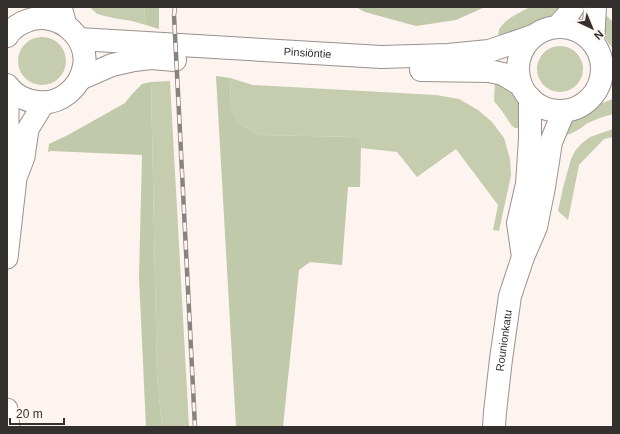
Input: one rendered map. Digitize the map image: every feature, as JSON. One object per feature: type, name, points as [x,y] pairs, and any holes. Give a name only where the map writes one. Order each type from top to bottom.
[{"type":"main road","points":[[557,27],[573,7]]},
{"type":"main road","points":[[595,7],[602,55],[602,71],[599,84],[603,92],[575,108],[564,111],[552,110],[540,106],[525,92],[518,72],[519,59],[533,36],[544,30],[557,27],[570,28],[583,34],[602,55]]},
{"type":"main road","points":[[8,34],[31,13]]},
{"type":"main road","name":"Pinsiöntie","points":[[31,13],[42,18],[69,24],[381,57],[448,56],[489,51],[533,36]]},
{"type":"main road","points":[[8,86],[18,96],[30,102],[44,103],[55,101],[65,96],[74,88],[80,79],[84,66],[83,52],[69,24]]},
{"type":"main road","name":"Pinsiöntie","points":[[80,79],[112,66],[134,60],[151,58],[334,68],[489,71],[503,74],[525,92]]},
{"type":"main road","name":"Rounionkatu","points":[[523,257],[518,223],[527,184],[530,139],[525,92]]},
{"type":"main road","name":"Rounionkatu","points":[[494,427],[505,327],[508,319],[510,296],[523,257],[536,227],[551,142],[564,111]]},
{"type":"street","points":[[8,86],[9,154],[16,178]]},
{"type":"street","points":[[7,258],[16,178],[24,157],[28,129],[44,103]]},
{"type":"street","points":[[7,409],[9,427]]},
{"type":"green space","points":[[90,7],[144,7],[146,25],[97,14]]},
{"type":"green space","points":[[144,7],[159,7],[159,29],[146,25]]},
{"type":"green space","points":[[356,7],[485,7],[456,20],[416,26],[365,12]]},
{"type":"green space","points":[[530,7],[560,7],[540,22],[498,37],[499,29],[502,25]]},
{"type":"green space","points":[[603,14],[613,22],[613,48],[605,37]]},
{"type":"green space","points":[[42,37],[51,39],[59,44],[64,52],[66,61],[64,70],[59,78],[51,83],[42,85],[33,83],[25,78],[20,70],[18,61],[20,52],[25,44],[33,39]]},
{"type":"green space","points":[[555,46],[565,46],[577,52],[582,60],[582,78],[577,86],[569,91],[555,92],[547,89],[540,82],[537,74],[537,64],[540,56],[547,49]]},
{"type":"green space","points":[[216,76],[230,78],[231,108],[239,123],[259,135],[357,137],[362,141],[360,187],[348,187],[342,265],[310,262],[299,270],[283,427],[236,427]]},
{"type":"green space","points":[[230,78],[253,85],[436,95],[459,99],[478,110],[492,122],[504,138],[510,159],[511,175],[499,231],[493,230],[498,205],[456,149],[417,177],[397,152],[361,148],[362,141],[357,137],[259,135],[239,123],[231,108]]},
{"type":"green space","points":[[495,79],[509,88],[516,97],[520,112],[521,128],[515,128],[512,126],[494,101]]},
{"type":"green space","points":[[170,81],[189,427],[162,427],[157,376],[151,82]]},
{"type":"green space","points":[[151,82],[157,376],[162,427],[146,427],[139,277],[142,155],[48,152],[49,144],[125,103],[142,84]]},
{"type":"green space","points":[[613,99],[613,114],[588,123],[573,133],[562,135],[570,124],[586,111]]},
{"type":"green space","points":[[613,129],[613,137],[604,139],[579,165],[568,220],[558,211],[571,159],[581,144],[590,137]]},
{"type":"railway","points":[[175,7],[174,15],[195,427]]}]
